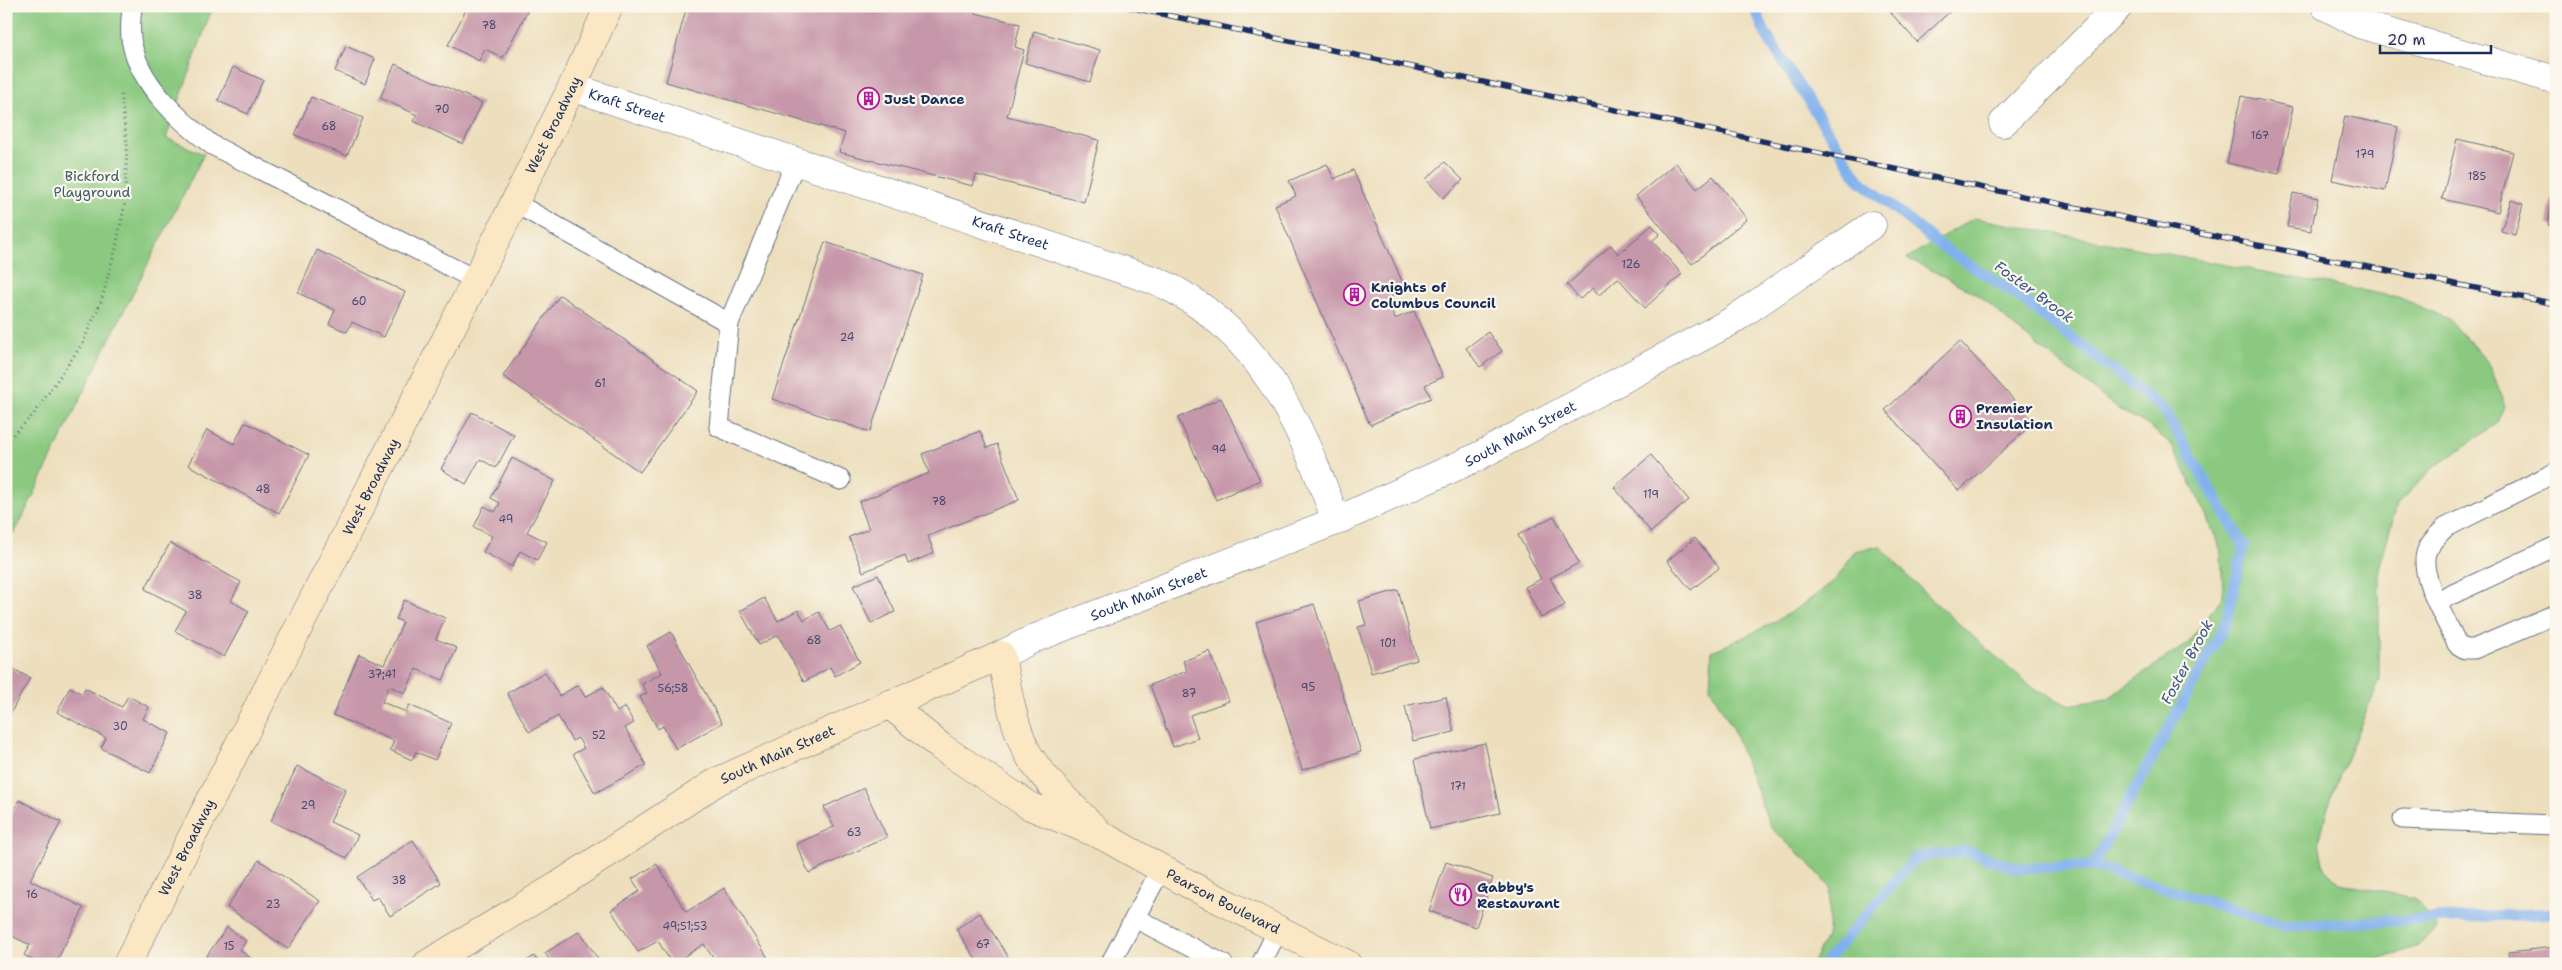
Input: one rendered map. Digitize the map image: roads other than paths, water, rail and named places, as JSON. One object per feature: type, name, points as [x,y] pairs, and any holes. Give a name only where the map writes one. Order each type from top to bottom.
[{"type":"street","name":"West Broadway","points":[[127,964],[515,203],[609,6]]},
{"type":"street","points":[[2003,123],[2118,6]]},
{"type":"street","points":[[2325,6],[2359,24],[2556,80]]},
{"type":"street","name":"Kraft Street","points":[[572,87],[1159,282],[1185,294],[1224,325],[1241,342],[1276,387],[1315,462],[1336,521]]},
{"type":"street","name":"South Main Street","points":[[427,964],[559,885],[718,781],[1034,640],[1336,521],[1475,458],[1730,322],[1872,225]]},
{"type":"street","name":"Pearson Boulevard","points":[[1001,655],[1010,704],[1026,749],[1045,775],[1101,835]]},
{"type":"street","name":"Pearson Boulevard","points":[[889,704],[941,747],[1030,806],[1101,835],[1161,869],[1347,964]]},
{"type":"lane","points":[[132,6],[130,28],[132,46],[138,60],[160,97],[188,127],[212,145],[476,280]]},
{"type":"lane","points":[[796,161],[729,323],[719,427],[841,480]]},
{"type":"lane","points":[[515,203],[729,323]]},
{"type":"lane","points":[[2556,472],[2444,528],[2432,542],[2426,553],[2425,569],[2457,644],[2465,649],[2474,649],[2556,614]]},
{"type":"lane","points":[[2438,601],[2556,546]]},
{"type":"lane","points":[[2403,819],[2556,825]]},
{"type":"lane","points":[[1110,964],[1161,869]]},
{"type":"lane","points":[[1134,918],[1222,964]]},
{"type":"lane","points":[[1261,964],[1278,930]]},
{"type":"waterway","name":"Foster Brook","points":[[1754,6],[1765,33],[1859,180],[1942,247],[2015,294],[2163,409],[2244,546],[2225,625],[2093,866],[2285,926],[2556,913]]},
{"type":"waterway","points":[[1824,964],[1916,857],[1967,851],[2015,868],[2093,866]]},
{"type":"railway","points":[[1124,6],[2197,233],[2556,304]]},
{"type":"place","name":"Just Dance","points":[[868,99]]},
{"type":"place","name":"Knights of Columbus Council","points":[[1355,295]]},
{"type":"place","name":"Premier Insulation","points":[[1960,416]]},
{"type":"place","name":"Gabby's Restaurant","points":[[1461,895]]},
{"type":"park label","name":"Bickford Playground","points":[[92,184]]}]
